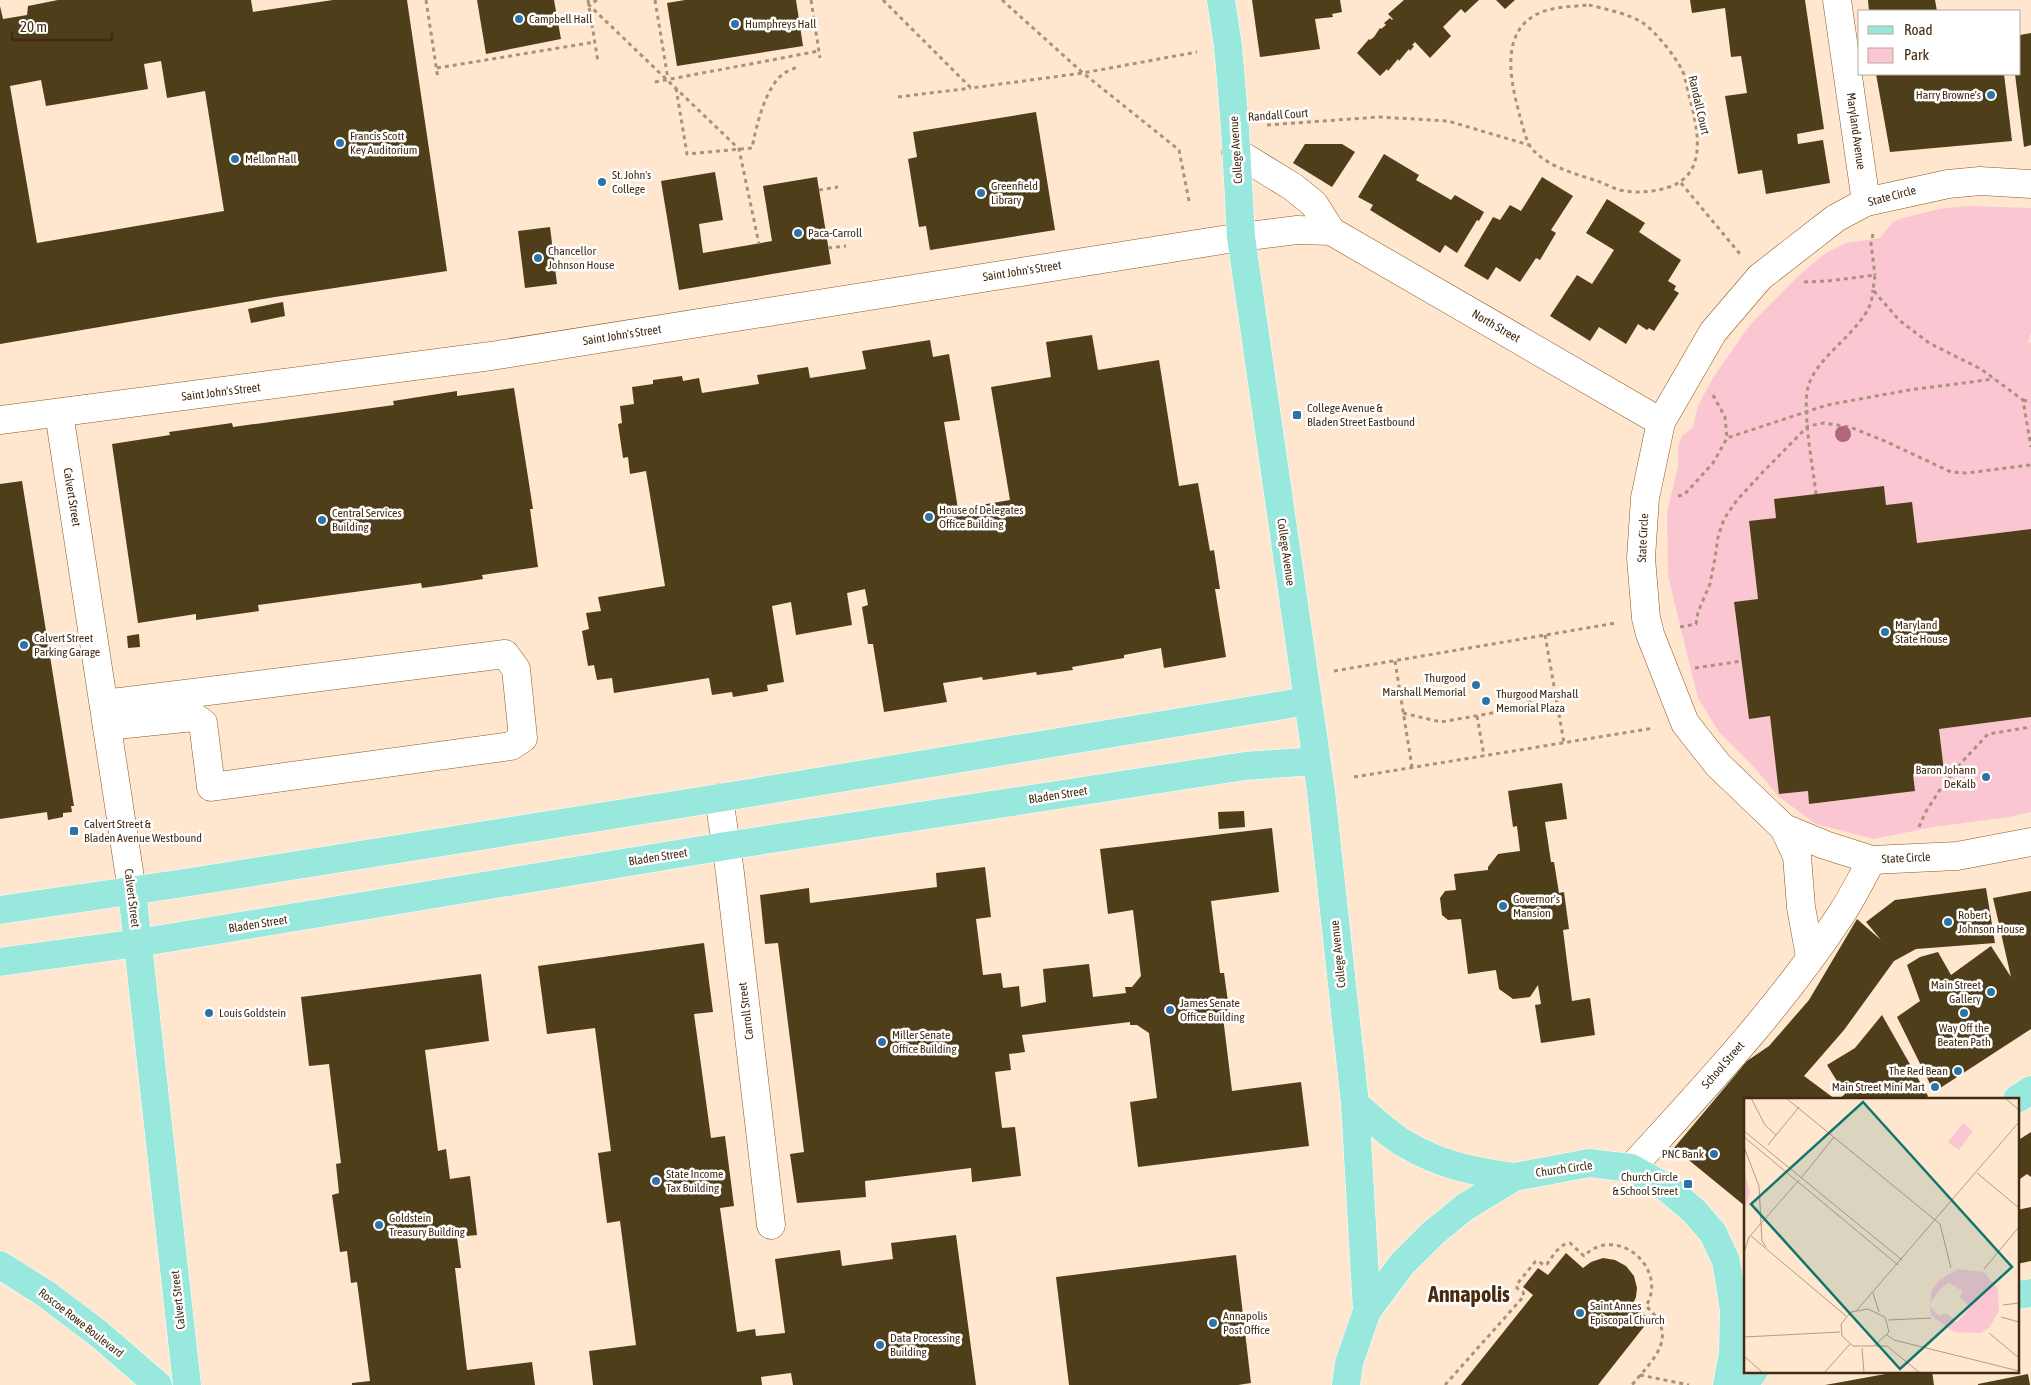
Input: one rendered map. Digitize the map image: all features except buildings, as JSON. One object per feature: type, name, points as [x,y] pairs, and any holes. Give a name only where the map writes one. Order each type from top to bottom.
[{"type":"main road","name":"College Avenue","points":[[1221,0],[1228,46],[1236,140],[1241,237],[1316,761],[1355,1104],[1367,1312]]},
{"type":"main road","points":[[0,910],[132,891],[719,798],[1306,688]]},
{"type":"main road","name":"Bladen Street","points":[[0,962],[138,943],[726,846],[1245,766],[1316,761]]},
{"type":"main road","name":"Calvert Street","points":[[132,891],[187,1385]]},
{"type":"main road","points":[[2018,1098],[2031,1090]]},
{"type":"main road","points":[[1355,1104],[1405,1145],[1439,1161],[1469,1171],[1514,1177]]},
{"type":"main road","name":"Church Circle","points":[[1346,1385],[1349,1363],[1367,1312],[1402,1264],[1433,1233],[1466,1207],[1514,1177],[1589,1162],[1631,1168],[1667,1188],[1694,1211],[1735,1261],[1733,1353],[1727,1385]]},
{"type":"main road","name":"Roscoe Rowe Boulevard","points":[[0,1265],[69,1311],[158,1385]]},
{"type":"main road","points":[[2018,1295],[2031,1293]]},
{"type":"main road","points":[[1743,1385],[1753,1372]]},
{"type":"street","name":"Maryland Avenue","points":[[1837,0],[1866,202]]},
{"type":"street","name":"North Street","points":[[1236,140],[1314,204],[1331,231],[1661,422]]},
{"type":"street","name":"State Circle","points":[[2031,184],[1980,181],[1948,184],[1866,202],[1836,218],[1760,277],[1713,332],[1661,422],[1645,498],[1641,558],[1646,618],[1650,634],[1686,723],[1718,765],[1784,828],[1825,845],[1872,860],[1957,856],[2031,842]]},
{"type":"street","name":"North Street","points":[[1241,237],[1297,230],[1331,231]]},
{"type":"street","name":"Saint John's Street","points":[[0,420],[491,356],[1241,237]]},
{"type":"street","name":"Calvert Street","points":[[59,413],[132,891]]},
{"type":"street","points":[[505,654],[516,669],[523,738],[511,746],[211,787],[203,723],[194,717],[105,715],[505,654]]},
{"type":"street","name":"Carroll Street","points":[[719,798],[771,1224]]},
{"type":"street","points":[[1784,828],[1797,856],[1801,907],[1810,957]]},
{"type":"street","name":"School Street","points":[[1631,1168],[1740,1046],[1810,957],[1843,912],[1872,860]]},
{"type":"path","points":[[426,0],[438,79]]},
{"type":"path","points":[[588,0],[598,62]]},
{"type":"path","points":[[589,5],[598,0]]},
{"type":"path","points":[[655,0],[668,80]]},
{"type":"path","points":[[811,0],[820,58]]},
{"type":"path","points":[[883,0],[971,88]]},
{"type":"path","points":[[1002,0],[1083,73],[1179,150],[1189,201]]},
{"type":"path","points":[[589,5],[739,149],[759,244]]},
{"type":"path","name":"Randall Court","points":[[1589,5],[1610,10],[1643,23],[1668,49],[1682,70],[1694,114],[1698,139],[1698,154],[1692,170],[1681,183],[1656,192],[1624,191],[1562,169],[1543,158],[1530,145],[1522,123],[1510,76],[1511,55],[1517,34],[1528,20],[1553,8],[1589,5]]},
{"type":"path","points":[[437,68],[595,42]]},
{"type":"path","points":[[898,97],[1083,73],[1228,46]]},
{"type":"path","points":[[655,82],[819,51]]},
{"type":"path","points":[[676,88],[687,154],[752,148],[758,117],[776,82],[783,74],[797,67]]},
{"type":"path","name":"Randall Court","points":[[1236,140],[1380,116],[1448,121],[1530,145]]},
{"type":"path","points":[[1681,183],[1760,277]]},
{"type":"path","points":[[819,190],[838,187]]},
{"type":"path","points":[[1816,494],[1806,412],[1808,386],[1870,305],[1875,275],[1871,238]]},
{"type":"path","points":[[828,248],[846,246]]},
{"type":"path","points":[[1800,281],[1808,283],[1875,275]]},
{"type":"path","points":[[1873,290],[1900,320],[1929,343],[1981,369],[2022,400],[2031,402]]},
{"type":"path","points":[[1727,438],[1827,405],[1856,398],[1995,379]]},
{"type":"path","points":[[1676,496],[1684,495],[1713,463],[1727,438],[1724,417],[1715,396]]},
{"type":"path","points":[[2022,400],[2031,448]]},
{"type":"path","points":[[1677,628],[1696,624],[1698,612],[1710,584],[1716,558],[1718,537],[1724,519],[1737,500],[1808,426],[1824,423],[1850,427],[1951,472],[1966,474],[2031,465]]},
{"type":"path","points":[[1306,688],[1395,661],[1646,618]]},
{"type":"path","points":[[1545,635],[1564,743]]},
{"type":"path","points":[[1395,661],[1412,767]]},
{"type":"path","points":[[1694,668],[1742,661]]},
{"type":"path","points":[[1403,713],[1441,722],[1515,709],[1555,690]]},
{"type":"path","points":[[1478,716],[1484,756]]},
{"type":"path","points":[[1354,777],[1686,723]]},
{"type":"path","points":[[1920,824],[1939,792],[1961,763],[1988,734],[2031,728]]},
{"type":"path","points":[[1445,1385],[1524,1296],[1523,1292],[1517,1288],[1517,1284],[1535,1262],[1540,1262],[1543,1265],[1547,1264],[1564,1244],[1570,1243],[1584,1256],[1592,1248],[1604,1245],[1622,1247],[1633,1253],[1646,1268],[1653,1290],[1646,1306],[1661,1322],[1664,1337],[1657,1354],[1632,1385]]},
{"type":"path","points":[[1640,1375],[1690,1385]]},
{"type":"green space","points":[[1968,206],[2031,208],[2031,333],[2028,342],[2031,343],[2031,529],[1917,543],[1886,505],[1884,486],[1774,499],[1776,518],[1749,522],[1758,599],[1734,603],[1749,718],[1770,716],[1780,794],[1808,791],[1810,804],[1914,791],[1913,774],[1944,771],[1939,729],[2031,717],[2031,812],[2009,817],[1933,827],[1874,839],[1816,824],[1778,796],[1755,768],[1719,732],[1698,698],[1668,576],[1667,512],[1678,467],[1678,447],[1682,436],[1693,427],[1698,406],[1714,376],[1750,325],[1798,276],[1826,253],[1846,243],[1880,238],[1893,222],[1939,209]]},
{"type":"place","name":"Campbell Hall","points":[[519,19]]},
{"type":"place","name":"Humphreys Hall","points":[[735,24]]},
{"type":"place","name":"Harry Browne's","points":[[1991,95]]},
{"type":"place","name":"Francis Scott Key Auditorium","points":[[340,143]]},
{"type":"place","name":"Mellon Hall","points":[[235,159]]},
{"type":"place","name":"St. John's College","points":[[602,182]]},
{"type":"place","name":"Greenfield Library","points":[[981,193]]},
{"type":"place","name":"Paca-Carroll","points":[[798,233]]},
{"type":"place","name":"Chancellor Johnson House","points":[[538,258]]},
{"type":"place","name":"College Avenue & Bladen Street Eastbound","points":[[1297,415]]},
{"type":"place","name":"House of Delegates Office Building","points":[[929,517]]},
{"type":"place","name":"Central Services Building","points":[[322,520]]},
{"type":"place","name":"Maryland State House","points":[[1885,632]]},
{"type":"place","name":"Calvert Street Parking Garage","points":[[24,645]]},
{"type":"place","name":"Thurgood Marshall Memorial","points":[[1476,685]]},
{"type":"place","name":"Thurgood Marshall Memorial Plaza","points":[[1486,701]]},
{"type":"place","name":"Baron Johann DeKalb","points":[[1986,777]]},
{"type":"place","name":"Calvert Street & Bladen Avenue Westbound","points":[[74,831]]},
{"type":"place","name":"Governor's Mansion","points":[[1503,906]]},
{"type":"place","name":"Robert Johnson House","points":[[1948,922]]},
{"type":"place","name":"Main Street Gallery","points":[[1991,992]]},
{"type":"place","name":"James Senate Office Building","points":[[1170,1010]]},
{"type":"place","name":"Louis Goldstein","points":[[209,1013]]},
{"type":"place","name":"Way Off the Beaten Path","points":[[1964,1013]]},
{"type":"place","name":"Miller Senate Office Building","points":[[882,1042]]},
{"type":"place","name":"The Red Bean","points":[[1958,1071]]},
{"type":"place","name":"Main Street Mini Mart","points":[[1935,1087]]},
{"type":"place","name":"PNC Bank","points":[[1714,1154]]},
{"type":"place","name":"State Income Tax Building","points":[[656,1181]]},
{"type":"place","name":"Church Circle & School Street","points":[[1688,1184]]},
{"type":"place","name":"Goldstein Treasury Building","points":[[379,1225]]},
{"type":"place","name":"Saint Annes Episcopal Church","points":[[1580,1313]]},
{"type":"place","name":"Annapolis Post Office","points":[[1213,1323]]},
{"type":"place","name":"Data Processing Building","points":[[880,1345]]},
{"type":"district","name":"Annapolis","points":[[1469,1294]]}]
